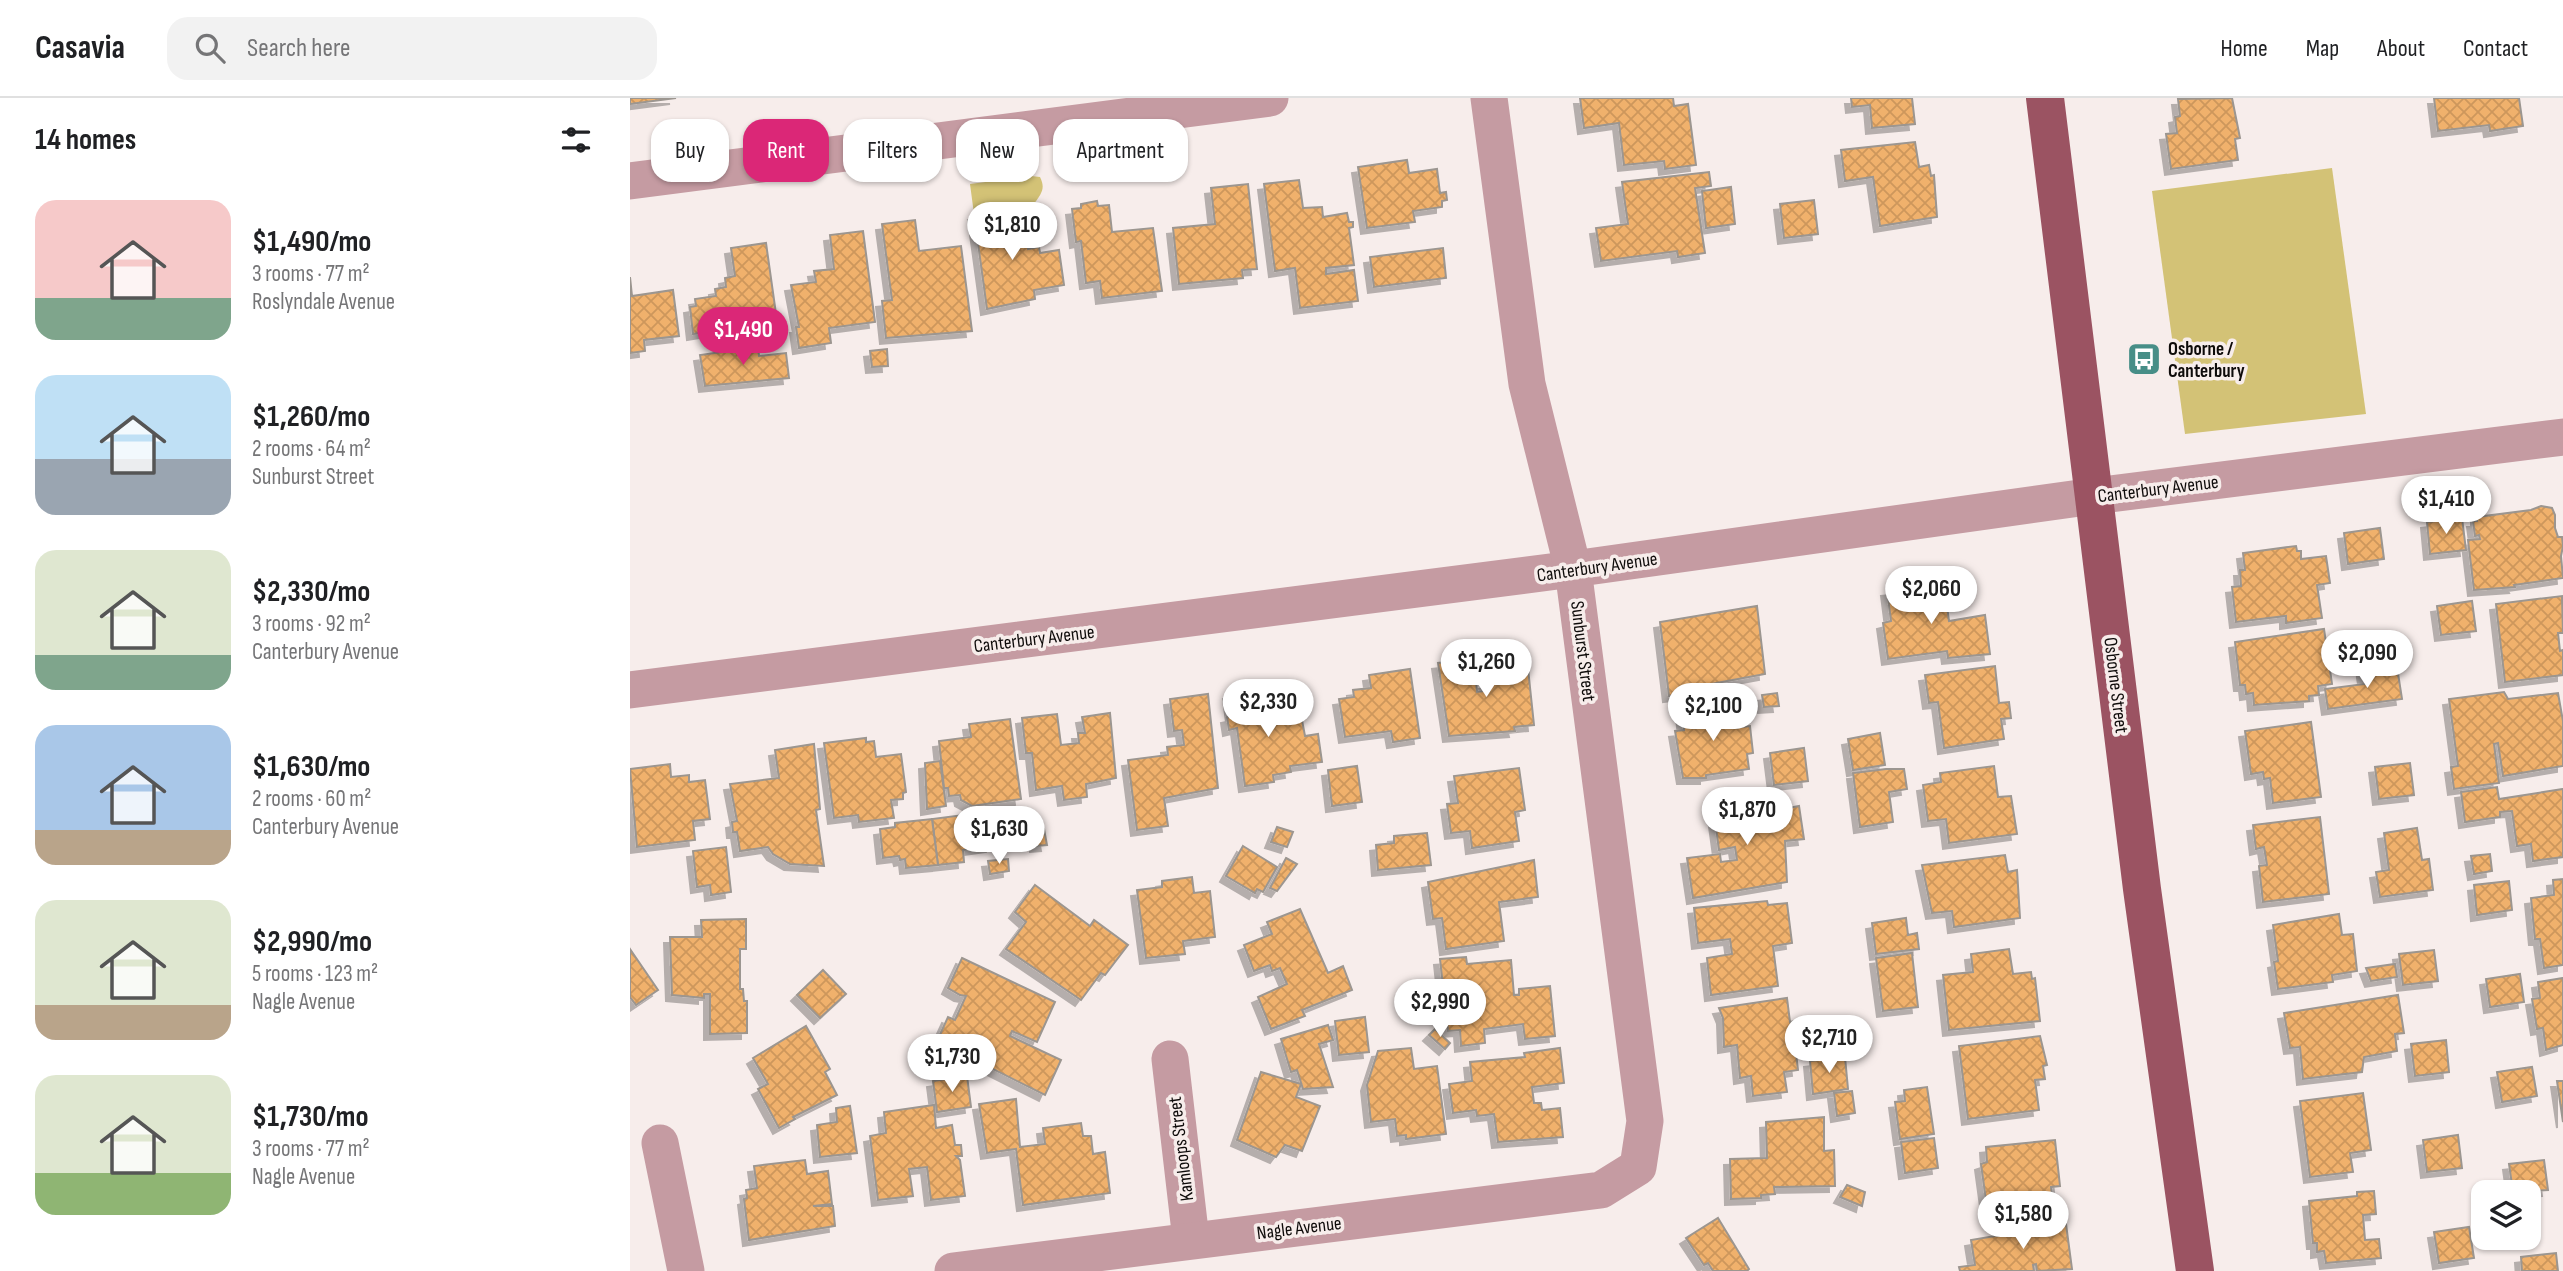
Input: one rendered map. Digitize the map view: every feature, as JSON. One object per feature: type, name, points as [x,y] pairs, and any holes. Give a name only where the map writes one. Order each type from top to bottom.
[{"type":"main road","name":"Osborne Street","points":[[2045,98],[2142,889],[2194,1271]]},
{"type":"street","points":[[630,181],[1270,98]]},
{"type":"street","name":"Sunburst Street","points":[[1489,98],[1527,383],[1573,569],[1644,1121],[1638,1167]]},
{"type":"street","name":"Canterbury Avenue","points":[[630,690],[1573,569],[2094,496],[2563,437]]},
{"type":"street","name":"Kamloops Street","points":[[1170,1059],[1191,1240]]},
{"type":"street","points":[[660,1143],[686,1271]]},
{"type":"street","name":"Nagle Avenue","points":[[953,1271],[1601,1190],[1638,1167]]},
{"type":"shaded area","points":[[2332,168],[2366,414],[2185,434],[2152,191]]},
{"type":"shaded area","points":[[1039,177],[1043,188],[1034,204],[974,214],[970,184],[1039,182]]},
{"type":"building","points":[[630,98],[676,98],[630,104]]},
{"type":"building","points":[[1580,98],[1673,98],[1674,106],[1688,104],[1696,165],[1665,169],[1664,161],[1624,165],[1619,123],[1584,128]]},
{"type":"building","points":[[1851,98],[1912,98],[1915,124],[1872,128],[1870,105],[1852,107]]},
{"type":"building","points":[[2232,98],[2240,138],[2235,139],[2238,160],[2171,169],[2166,134],[2177,133],[2175,117],[2180,116],[2178,99]]},
{"type":"building","points":[[2434,98],[2519,98],[2523,126],[2490,131],[2489,125],[2438,131]]},
{"type":"building","points":[[1915,142],[1919,167],[1929,165],[1931,176],[1934,175],[1937,217],[1880,226],[1873,177],[1845,181],[1841,150]]},
{"type":"building","points":[[1407,160],[1409,173],[1437,169],[1440,193],[1446,192],[1447,200],[1442,201],[1442,207],[1413,211],[1415,222],[1367,228],[1358,167]]},
{"type":"building","points":[[1709,172],[1711,186],[1695,188],[1705,253],[1678,257],[1677,251],[1601,261],[1596,228],[1628,224],[1622,182]]},
{"type":"building","points":[[1299,180],[1303,208],[1322,207],[1323,217],[1347,213],[1349,222],[1353,222],[1353,227],[1349,228],[1354,265],[1326,268],[1326,274],[1354,270],[1358,301],[1300,308],[1295,268],[1275,271],[1264,184]]},
{"type":"building","points":[[1248,184],[1257,269],[1242,270],[1243,278],[1179,284],[1173,228],[1215,224],[1211,188]]},
{"type":"building","points":[[1731,187],[1735,224],[1706,228],[1702,191]]},
{"type":"building","points":[[1814,200],[1818,234],[1784,238],[1780,204]]},
{"type":"building","points":[[1097,201],[1098,206],[1109,205],[1112,232],[1153,228],[1162,291],[1102,298],[1100,281],[1086,283],[1081,241],[1076,242],[1072,209]]},
{"type":"building","points":[[1012,209],[1016,240],[1026,239],[1028,249],[1039,247],[1040,253],[1059,250],[1064,285],[1034,290],[1035,299],[987,309],[974,214]]},
{"type":"building","points":[[915,220],[919,251],[961,246],[972,331],[886,338],[882,301],[892,300],[882,224]]},
{"type":"building","points":[[863,231],[875,322],[829,328],[831,343],[799,348],[796,327],[799,327],[791,285],[816,282],[814,271],[834,269],[830,235]]},
{"type":"building","points":[[766,243],[779,335],[757,338],[757,343],[720,348],[717,330],[693,334],[690,307],[696,306],[695,299],[716,296],[715,289],[726,287],[725,278],[735,276],[731,248]]},
{"type":"building","points":[[1443,248],[1446,278],[1374,287],[1370,257]]},
{"type":"building","points":[[630,277],[632,296],[673,290],[679,336],[644,340],[645,351],[630,353]]},
{"type":"building","points":[[758,347],[759,356],[786,353],[789,378],[705,386],[700,355]]},
{"type":"building","points":[[887,349],[888,366],[872,367],[870,351]]},
{"type":"building","points":[[2541,506],[2552,508],[2558,537],[2562,537],[2563,578],[2514,585],[2515,587],[2474,590],[2468,540],[2480,539],[2479,535],[2475,536],[2473,521],[2477,521],[2477,517],[2531,510]]},
{"type":"building","points":[[2462,518],[2466,550],[2430,554],[2427,522]]},
{"type":"building","points":[[2380,528],[2384,559],[2348,564],[2344,533]]},
{"type":"building","points":[[2296,546],[2297,551],[2301,551],[2301,559],[2326,556],[2330,583],[2317,585],[2322,618],[2286,623],[2286,616],[2236,622],[2232,587],[2241,586],[2240,570],[2245,570],[2243,553]]},
{"type":"building","points":[[1944,585],[1949,621],[1985,615],[1990,654],[1948,658],[1947,651],[1888,659],[1883,623],[1891,621],[1887,590]]},
{"type":"building","points":[[2562,596],[2563,633],[2558,633],[2560,651],[2563,650],[2563,675],[2505,682],[2496,604]]},
{"type":"building","points":[[2472,601],[2476,631],[2441,635],[2437,606]]},
{"type":"building","points":[[1757,606],[1765,674],[1711,684],[1713,690],[1669,696],[1660,622]]},
{"type":"building","points":[[2324,629],[2332,684],[2318,686],[2319,695],[2309,696],[2309,701],[2254,705],[2253,693],[2246,694],[2245,685],[2240,685],[2235,642]]},
{"type":"building","points":[[2394,648],[2397,666],[2363,671],[2360,653]]},
{"type":"building","points":[[1474,659],[1477,692],[1485,691],[1484,683],[1500,681],[1498,663],[1527,659],[1534,725],[1514,727],[1515,731],[1449,736],[1438,663]]},
{"type":"building","points":[[1995,666],[1999,703],[2009,702],[2011,718],[2001,719],[2004,739],[1944,748],[1938,702],[1929,703],[1925,675]]},
{"type":"building","points":[[2397,667],[2402,699],[2328,709],[2325,689],[2365,684],[2363,672]]},
{"type":"building","points":[[1410,669],[1420,738],[1393,742],[1391,731],[1345,737],[1339,699],[1354,697],[1353,690],[1371,688],[1369,675]]},
{"type":"building","points":[[1267,688],[1272,724],[1302,720],[1305,736],[1318,734],[1322,762],[1290,766],[1291,772],[1273,775],[1274,782],[1245,786],[1237,728],[1229,730],[1227,717],[1232,716],[1229,693]]},
{"type":"building","points":[[2504,692],[2508,699],[2558,693],[2563,721],[2563,766],[2503,776],[2498,743],[2494,744],[2499,783],[2454,789],[2451,767],[2458,766],[2449,699]]},
{"type":"building","points":[[1777,693],[1779,706],[1764,707],[1762,695]]},
{"type":"building","points":[[1208,694],[1218,788],[1164,798],[1168,826],[1137,830],[1128,760],[1168,755],[1167,747],[1184,745],[1182,730],[1174,731],[1170,699]]},
{"type":"building","points":[[1731,705],[1737,725],[1734,728],[1750,726],[1753,753],[1747,754],[1749,769],[1706,775],[1706,778],[1683,778],[1675,731],[1684,730],[1682,712]]},
{"type":"building","points":[[1110,713],[1116,778],[1086,784],[1087,797],[1064,800],[1062,786],[1036,790],[1032,753],[1026,753],[1022,718],[1057,714],[1061,745],[1079,743],[1078,733],[1085,733],[1082,717]]},
{"type":"building","points":[[1010,719],[1021,799],[972,806],[961,800],[960,795],[949,796],[948,788],[944,788],[939,741],[971,737],[969,724]]},
{"type":"building","points":[[2311,722],[2321,797],[2273,803],[2270,778],[2264,779],[2263,772],[2251,774],[2245,731]]},
{"type":"building","points":[[1880,733],[1885,765],[1853,770],[1848,739]]},
{"type":"building","points":[[866,738],[866,742],[874,741],[876,757],[901,754],[906,792],[903,793],[903,799],[891,800],[894,818],[859,822],[858,815],[834,818],[824,743]]},
{"type":"building","points":[[814,744],[820,809],[816,810],[824,866],[790,864],[773,854],[768,847],[740,851],[737,832],[733,832],[732,822],[737,821],[730,784],[779,778],[775,750]]},
{"type":"building","points":[[1804,748],[1808,781],[1774,785],[1770,753]]},
{"type":"building","points":[[940,761],[946,806],[927,809],[925,763]]},
{"type":"building","points":[[2410,763],[2414,795],[2379,799],[2375,767]]},
{"type":"building","points":[[670,764],[671,777],[689,775],[689,782],[705,780],[710,819],[693,821],[695,840],[637,847],[630,769]]},
{"type":"building","points":[[1357,766],[1362,802],[1332,806],[1328,770]]},
{"type":"building","points":[[1994,766],[1998,797],[2011,796],[2017,834],[1949,843],[1946,819],[1928,821],[1923,785],[1941,782],[1940,773]]},
{"type":"building","points":[[1519,768],[1525,810],[1515,812],[1519,841],[1472,848],[1470,831],[1451,833],[1447,804],[1458,803],[1454,776]]},
{"type":"building","points":[[1904,769],[1907,789],[1889,792],[1893,822],[1860,827],[1853,773]]},
{"type":"building","points":[[2497,787],[2499,799],[2563,789],[2563,857],[2533,861],[2531,844],[2517,846],[2512,811],[2500,812],[2500,817],[2465,822],[2461,792]]},
{"type":"building","points":[[1776,796],[1778,810],[1799,806],[1804,839],[1785,841],[1787,882],[1693,898],[1687,858],[1720,854],[1721,862],[1737,860],[1735,847],[1719,850],[1713,806]]},
{"type":"building","points":[[963,815],[964,822],[989,819],[992,846],[963,850],[964,862],[938,865],[932,819]]},
{"type":"building","points":[[2320,817],[2329,894],[2263,902],[2259,866],[2267,865],[2264,847],[2256,849],[2253,825]]},
{"type":"building","points":[[932,819],[938,865],[906,868],[905,859],[900,860],[899,856],[883,858],[880,829],[895,827],[895,823]]},
{"type":"building","points":[[1277,827],[1293,832],[1287,847],[1271,842]]},
{"type":"building","points":[[2417,828],[2422,860],[2429,859],[2433,890],[2380,897],[2376,872],[2389,870],[2384,833]]},
{"type":"building","points":[[1044,829],[1047,845],[1036,846],[1034,831]]},
{"type":"building","points":[[1427,833],[1431,865],[1378,870],[1376,845],[1394,843],[1394,836]]},
{"type":"building","points":[[1243,846],[1277,867],[1263,892],[1257,889],[1255,893],[1226,876]]},
{"type":"building","points":[[726,847],[731,892],[711,895],[710,885],[697,887],[693,851]]},
{"type":"building","points":[[2490,854],[2492,871],[2474,874],[2471,856]]},
{"type":"building","points":[[2005,855],[2008,872],[2017,870],[2020,918],[1954,927],[1952,911],[1932,913],[1922,865]]},
{"type":"building","points":[[1286,858],[1297,864],[1277,891],[1270,888]]},
{"type":"building","points":[[1008,859],[1009,871],[990,874],[988,861]]},
{"type":"building","points":[[1534,860],[1538,897],[1499,902],[1504,941],[1446,949],[1442,918],[1433,919],[1428,882]]},
{"type":"building","points":[[1192,877],[1194,893],[1210,891],[1215,937],[1183,941],[1185,954],[1146,958],[1137,890],[1162,887],[1162,881]]},
{"type":"building","points":[[2563,879],[2563,965],[2544,968],[2540,939],[2535,939],[2531,898],[2554,895],[2553,880]]},
{"type":"building","points":[[2509,881],[2512,910],[2477,915],[2474,885]]},
{"type":"building","points":[[1035,885],[1090,926],[1094,920],[1128,945],[1105,975],[1101,973],[1081,1000],[1006,949],[1026,922],[1015,912]]},
{"type":"building","points":[[1767,901],[1768,905],[1787,903],[1792,943],[1773,946],[1778,986],[1711,995],[1707,958],[1732,954],[1730,939],[1698,943],[1694,908]]},
{"type":"building","points":[[1300,909],[1328,973],[1343,966],[1352,990],[1302,1010],[1305,1016],[1271,1029],[1258,997],[1287,984],[1280,968],[1272,971],[1270,965],[1254,971],[1244,945],[1272,934],[1267,922]]},
{"type":"building","points":[[2339,914],[2342,935],[2353,934],[2357,971],[2332,975],[2333,982],[2278,989],[2274,962],[2278,961],[2273,925]]},
{"type":"building","points":[[1906,918],[1908,935],[1917,933],[1919,949],[1876,954],[1872,923]]},
{"type":"building","points":[[746,919],[746,949],[740,949],[740,989],[743,989],[744,1001],[747,1001],[747,1033],[710,1034],[710,994],[704,994],[704,998],[672,995],[670,937],[702,937],[701,920]]},
{"type":"building","points":[[630,949],[658,990],[636,1005],[630,997]]},
{"type":"building","points":[[2009,949],[2013,974],[2031,972],[2032,979],[2035,978],[2040,1021],[1949,1030],[1943,975],[1973,972],[1971,954]]},
{"type":"building","points":[[2434,950],[2438,981],[2403,985],[2399,954]]},
{"type":"building","points":[[1912,953],[1918,1007],[1883,1011],[1876,958]]},
{"type":"building","points":[[1466,957],[1467,964],[1511,960],[1514,995],[1519,995],[1519,989],[1550,986],[1555,1036],[1525,1039],[1523,1024],[1484,1029],[1485,1043],[1461,1046],[1460,1030],[1448,1031],[1440,959]]},
{"type":"building","points":[[962,958],[1055,1002],[1037,1042],[1012,1031],[1010,1036],[1061,1060],[1045,1095],[937,1041],[948,1017],[955,1020],[966,996],[948,988]]},
{"type":"building","points":[[2395,964],[2397,977],[2371,981],[2366,968]]},
{"type":"building","points":[[823,970],[846,994],[820,1018],[797,995]]},
{"type":"building","points":[[2520,974],[2524,1002],[2490,1007],[2486,979]]},
{"type":"building","points":[[2563,978],[2563,1045],[2546,1050],[2543,1028],[2537,1029],[2532,999],[2540,998],[2538,982]]},
{"type":"building","points":[[2398,995],[2404,1033],[2395,1034],[2397,1051],[2364,1057],[2362,1072],[2303,1079],[2300,1047],[2290,1048],[2284,1013]]},
{"type":"building","points":[[1787,998],[1790,1022],[1801,1020],[1804,1052],[1796,1053],[1798,1070],[1784,1072],[1787,1092],[1753,1096],[1751,1076],[1740,1078],[1737,1045],[1724,1047],[1723,1018],[1719,1008]]},
{"type":"building","points":[[1365,1017],[1369,1052],[1339,1055],[1335,1021]]},
{"type":"building","points":[[1328,1025],[1333,1040],[1319,1044],[1333,1087],[1303,1089],[1297,1070],[1291,1072],[1281,1039]]},
{"type":"building","points":[[806,1026],[830,1069],[825,1072],[837,1095],[793,1117],[795,1119],[779,1128],[758,1089],[768,1084],[753,1058]]},
{"type":"building","points":[[1435,1029],[1450,1043],[1445,1049],[1429,1035]]},
{"type":"building","points":[[2040,1036],[2047,1065],[2043,1066],[2045,1079],[2035,1080],[2039,1110],[1968,1119],[1959,1046]]},
{"type":"building","points":[[2446,1040],[2449,1072],[2415,1076],[2411,1044]]},
{"type":"building","points":[[1411,1048],[1414,1069],[1437,1066],[1446,1134],[1406,1139],[1406,1135],[1397,1136],[1395,1119],[1371,1122],[1367,1085],[1378,1051]]},
{"type":"building","points":[[1560,1048],[1564,1083],[1532,1087],[1534,1103],[1541,1103],[1542,1110],[1560,1108],[1563,1137],[1498,1142],[1494,1114],[1477,1116],[1476,1110],[1453,1113],[1449,1084],[1472,1081],[1470,1062],[1525,1057],[1524,1053]]},
{"type":"building","points":[[1845,1057],[1848,1089],[1813,1094],[1810,1061]]},
{"type":"building","points":[[2532,1067],[2537,1096],[2502,1102],[2497,1072]]},
{"type":"building","points":[[1261,1072],[1301,1084],[1296,1097],[1320,1106],[1302,1151],[1285,1145],[1276,1157],[1237,1140]]},
{"type":"building","points":[[967,1076],[971,1107],[937,1112],[933,1081]]},
{"type":"building","points":[[2557,1081],[2563,1081],[2563,1122]]},
{"type":"building","points":[[1927,1087],[1934,1134],[1900,1139],[1895,1102],[1905,1101],[1904,1090]]},
{"type":"building","points":[[1852,1091],[1855,1113],[1837,1116],[1834,1093]]},
{"type":"building","points":[[2363,1093],[2371,1150],[2350,1153],[2353,1172],[2310,1177],[2300,1101]]},
{"type":"building","points":[[1016,1099],[1020,1147],[1045,1144],[1043,1128],[1081,1123],[1083,1136],[1091,1136],[1093,1154],[1105,1152],[1110,1193],[1023,1205],[1016,1149],[987,1153],[979,1104]]},
{"type":"building","points":[[934,1105],[936,1128],[952,1125],[955,1145],[961,1145],[962,1156],[956,1156],[960,1160],[965,1196],[931,1200],[927,1167],[909,1169],[913,1196],[878,1200],[870,1136],[886,1133],[884,1112]]},
{"type":"building","points":[[850,1106],[857,1153],[820,1157],[817,1125],[837,1122],[836,1108]]},
{"type":"building","points":[[1824,1117],[1824,1151],[1834,1150],[1835,1186],[1774,1187],[1775,1194],[1761,1195],[1761,1198],[1731,1199],[1730,1159],[1767,1158],[1766,1122]]},
{"type":"building","points":[[2458,1135],[2462,1168],[2427,1172],[2423,1140]]},
{"type":"building","points":[[1934,1138],[1938,1168],[1905,1173],[1901,1142]]},
{"type":"building","points":[[2055,1140],[2060,1186],[2051,1187],[2053,1205],[1988,1215],[1981,1164],[1987,1162],[1986,1147]]},
{"type":"building","points":[[805,1160],[807,1174],[828,1171],[832,1204],[813,1206],[833,1206],[835,1226],[749,1240],[744,1199],[747,1198],[746,1190],[757,1188],[754,1166]]},
{"type":"building","points":[[2544,1160],[2548,1190],[2541,1190],[2541,1180],[2511,1180],[2509,1164]]},
{"type":"building","points":[[1847,1185],[1865,1192],[1862,1206],[1840,1197]]},
{"type":"building","points":[[2374,1191],[2376,1214],[2363,1215],[2365,1240],[2379,1239],[2381,1258],[2326,1263],[2324,1251],[2317,1252],[2317,1243],[2313,1243],[2309,1201],[2357,1196],[2357,1192]]},
{"type":"building","points":[[1718,1218],[1749,1269],[1747,1271],[1713,1271],[1708,1263],[1704,1265],[1686,1238]]},
{"type":"building","points":[[2066,1224],[2072,1269],[2037,1271],[2036,1264],[2033,1265],[2034,1271],[1960,1271],[1959,1267],[1975,1265],[1971,1240]]},
{"type":"building","points":[[2469,1227],[2474,1258],[2439,1263],[2434,1232]]},
{"type":"building","points":[[2556,1253],[2558,1271],[2522,1271],[2521,1257]]},
{"type":"place","name":"Osborne / Canterbury","points":[[2144,359]]}]
